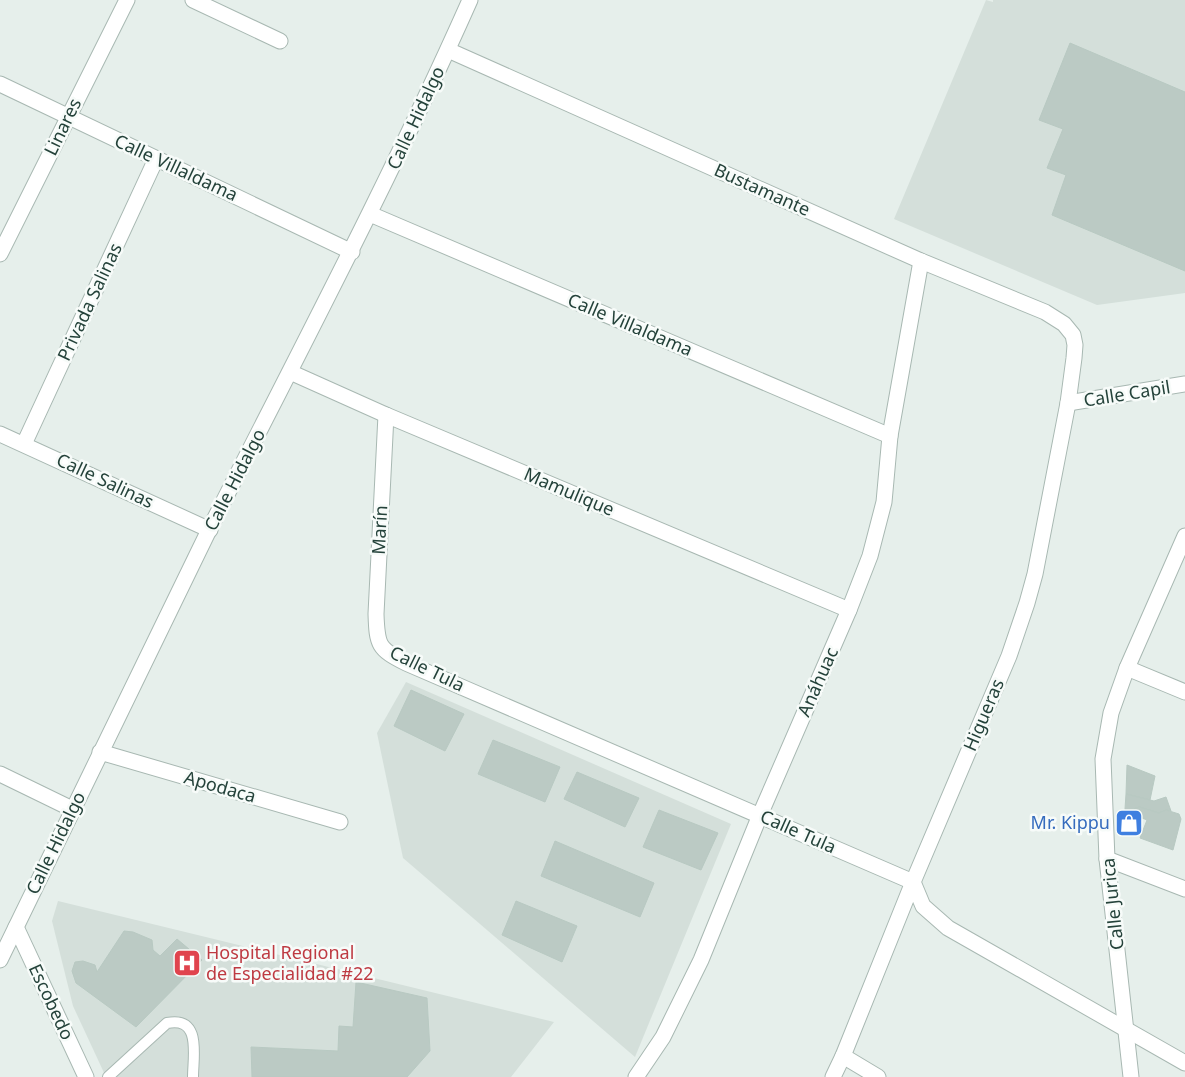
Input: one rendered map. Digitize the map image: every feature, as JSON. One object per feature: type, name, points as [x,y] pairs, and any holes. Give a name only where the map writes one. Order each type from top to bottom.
[{"type":"street","name":"Linares","points":[[0,254],[127,0]]},
{"type":"street","points":[[193,0],[280,41]]},
{"type":"street","name":"Calle Hidalgo","points":[[0,960],[72,809],[210,530],[352,252],[470,0]]},
{"type":"street","name":"Bustamante","points":[[448,50],[921,261],[1045,312],[1064,324],[1073,335]]},
{"type":"street","name":"Calle Villaldama","points":[[0,84],[352,252]]},
{"type":"street","name":"Privada Salinas","points":[[24,444],[156,159]]},
{"type":"street","name":"Calle Villaldama","points":[[370,214],[890,436]]},
{"type":"street","name":"Anáhuac","points":[[636,1077],[663,1037],[701,960],[760,815],[849,610],[870,556],[884,502],[890,436],[921,261]]},
{"type":"street","name":"Higueras","points":[[832,1077],[844,1056],[913,882],[1008,656],[1027,603],[1035,574],[1068,403],[1075,345],[1073,335]]},
{"type":"street","name":"Mamulique","points":[[290,372],[386,415],[849,610]]},
{"type":"street","name":"Calle Capil","points":[[1068,403],[1185,384]]},
{"type":"street","name":"Marín","points":[[380,646],[376,631],[376,614],[386,415]]},
{"type":"street","name":"Calle Salinas","points":[[0,434],[210,530]]},
{"type":"street","name":"Calle Jurica","points":[[1131,1077],[1107,859],[1103,759],[1112,713],[1127,668],[1185,536]]},
{"type":"street","name":"Calle Tula","points":[[380,646],[406,663],[913,882]]},
{"type":"street","points":[[1127,668],[1185,692]]},
{"type":"street","name":"Apodaca","points":[[100,752],[340,822]]},
{"type":"street","points":[[0,774],[72,809]]},
{"type":"street","points":[[1107,859],[1185,889]]},
{"type":"street","points":[[913,882],[923,906],[948,928],[1185,1063]]},
{"type":"street","name":"Escobedo","points":[[16,927],[86,1077]]},
{"type":"street","points":[[844,1056],[878,1077]]},
{"type":"lane","points":[[108,1077],[167,1023],[175,1022],[187,1027],[192,1033],[194,1044],[193,1077]]},
{"type":"shaded area","points":[[986,0],[993,2],[993,0],[1185,0],[1185,293],[1097,305],[894,219]]},
{"type":"shaded area","points":[[406,682],[731,824],[635,1057],[403,858],[377,733]]},
{"type":"shaded area","name":"Hospital Regional de Especialidad #22","points":[[58,901],[554,1022],[511,1077],[106,1077],[73,1006],[52,921]]},
{"type":"building","points":[[1070,43],[1185,92],[1185,271],[1052,215],[1066,175],[1047,168],[1063,129],[1039,120]]},
{"type":"building","points":[[411,690],[464,714],[445,751],[394,726]]},
{"type":"building","points":[[493,740],[560,767],[545,802],[478,774]]},
{"type":"building","points":[[1127,765],[1155,776],[1150,800],[1126,794]]},
{"type":"building","points":[[577,772],[639,798],[625,827],[564,799]]},
{"type":"building","points":[[1126,794],[1154,801],[1166,797],[1171,811],[1166,810],[1159,813],[1139,807],[1132,811],[1133,818],[1127,816],[1125,809]]},
{"type":"building","points":[[1139,807],[1159,813],[1166,810],[1179,814],[1181,819],[1173,850],[1140,838],[1147,820],[1132,814],[1134,809]]},
{"type":"building","points":[[659,810],[718,833],[701,870],[643,847]]},
{"type":"building","points":[[555,841],[654,883],[640,917],[541,876]]},
{"type":"building","points":[[516,901],[577,926],[562,962],[502,935]]},
{"type":"building","points":[[124,931],[133,932],[152,940],[153,950],[160,956],[177,939],[202,960],[136,1027],[76,983],[72,971],[75,962],[83,961],[95,965],[97,972]]},
{"type":"building","points":[[356,982],[427,998],[430,1051],[407,1077],[252,1077],[251,1047],[338,1051],[339,1026],[353,1027]]},
{"type":"place","name":"Mr. Kippu","points":[[1129,823]]},
{"type":"place","name":"Hospital Regional de Especialidad #22","points":[[187,963]]}]
